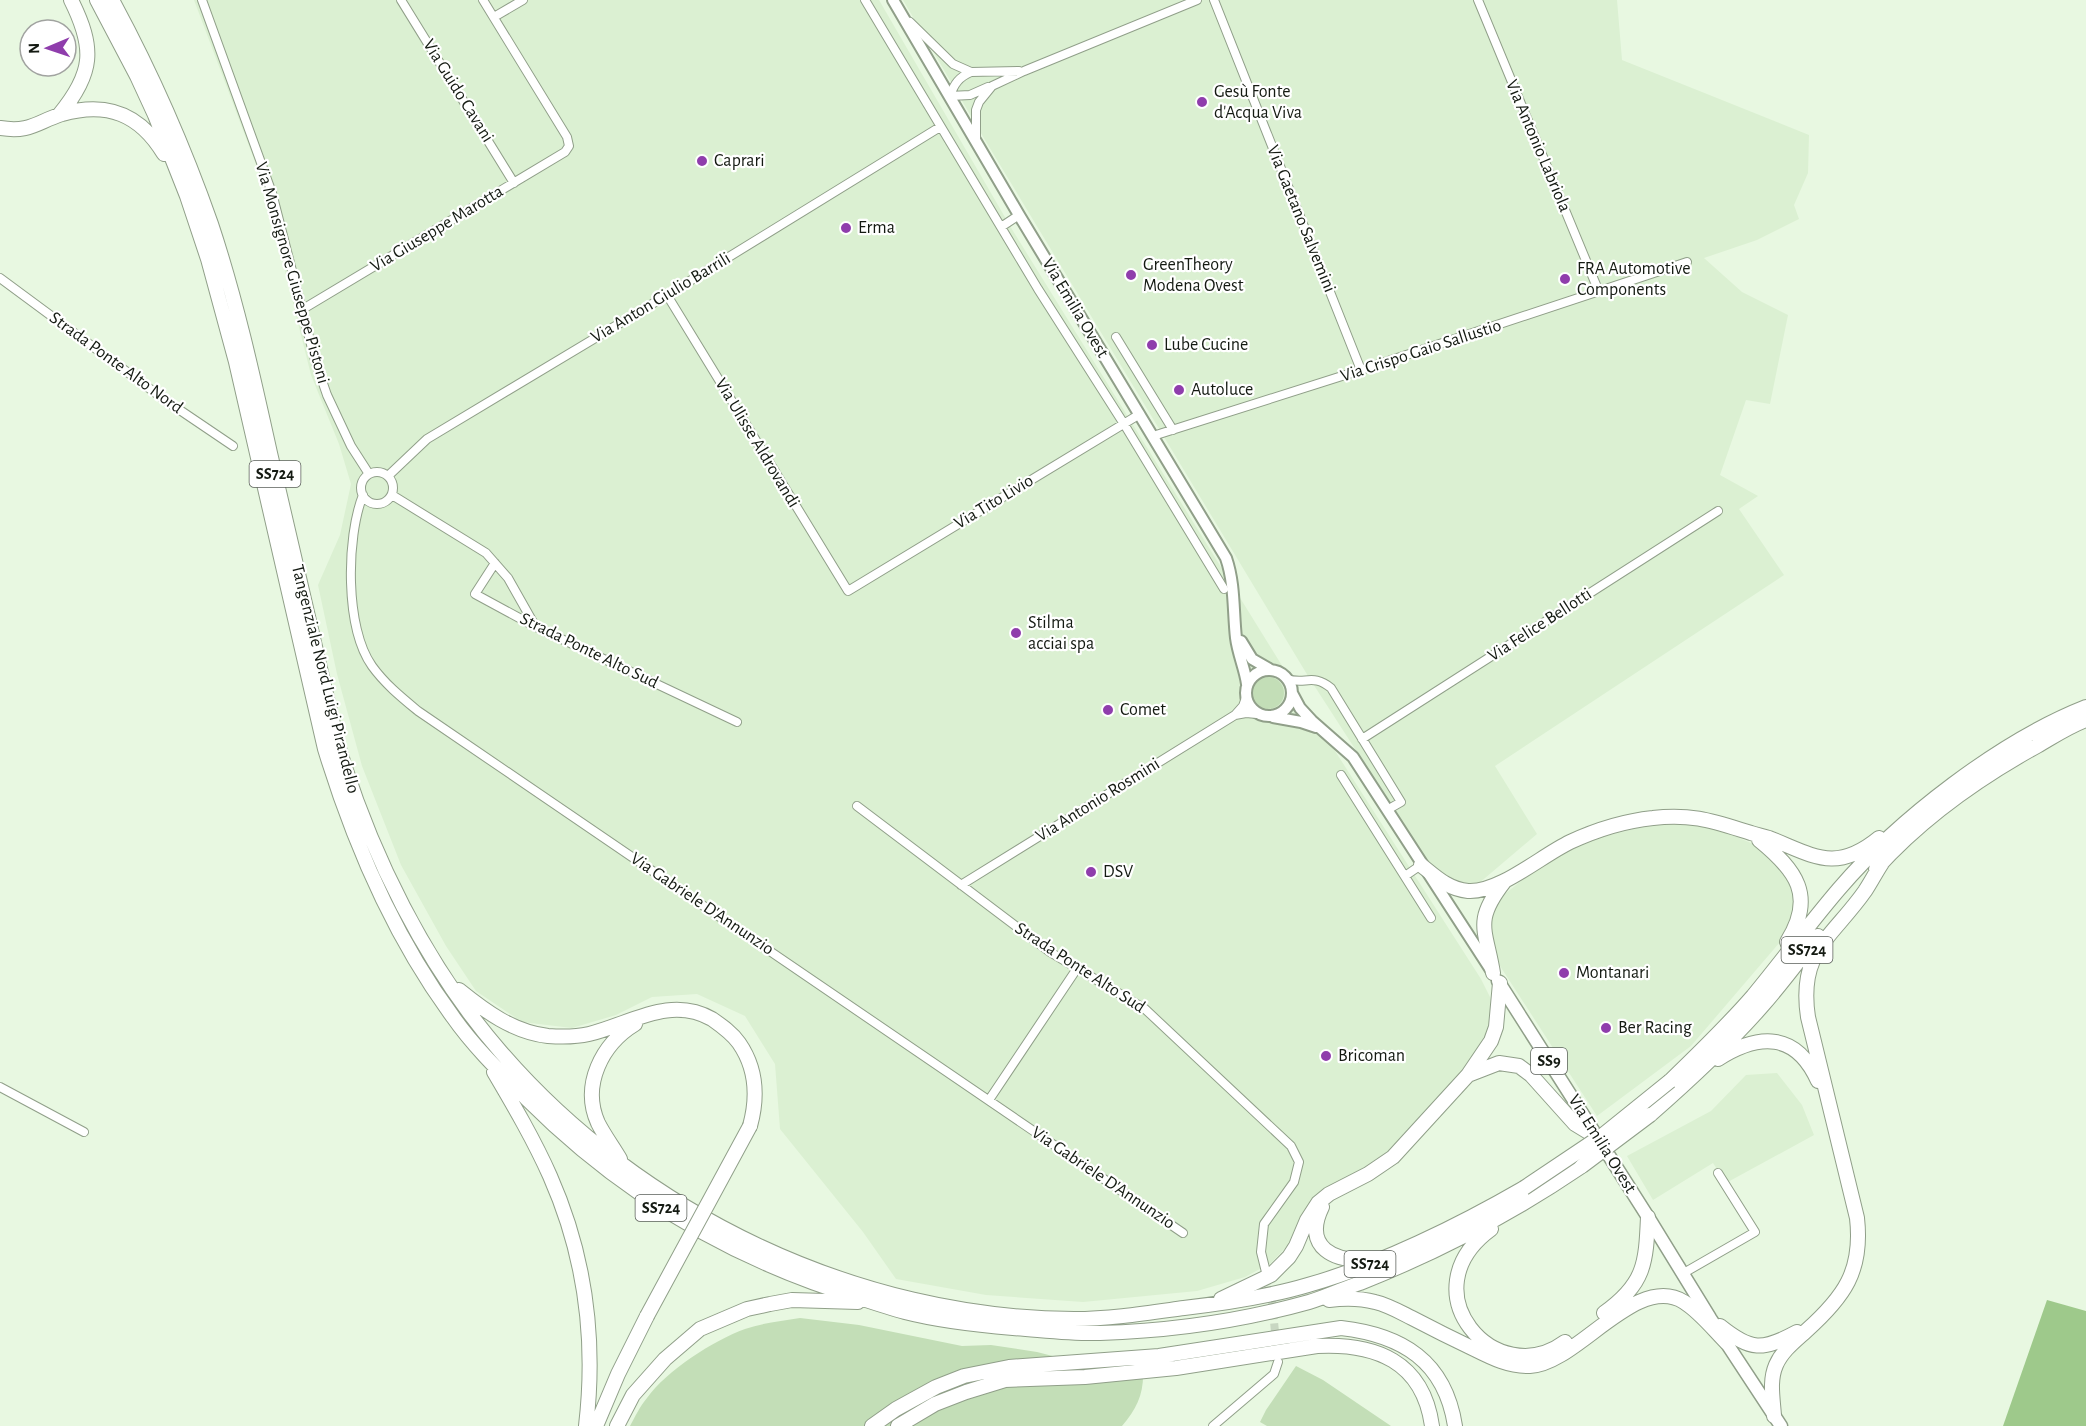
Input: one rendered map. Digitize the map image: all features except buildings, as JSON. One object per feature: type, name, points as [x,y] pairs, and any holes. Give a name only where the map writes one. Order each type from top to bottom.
[{"type":"highway","points":[[59,115],[79,89],[87,66],[88,54],[83,28],[71,0]]},
{"type":"highway","name":"Tangenziale Nord Luigi Pirandello","points":[[97,0],[137,76],[187,195],[211,269],[236,362],[335,783],[366,866],[389,912],[429,982],[454,1019],[483,1055],[543,1115],[593,1159],[665,1211],[754,1259],[801,1279],[905,1312],[972,1324],[1096,1333],[1202,1325],[1257,1315],[1312,1301],[1412,1262],[1527,1196],[1603,1134],[1674,1086],[1699,1072],[1763,1005],[1847,901],[1882,863],[1917,831],[1977,783],[2025,752],[2086,720]]},
{"type":"highway","name":"Tangenziale Nord Luigi Pirandello","points":[[112,0],[140,52],[181,144],[211,225],[229,284],[249,359],[338,746],[358,808],[426,947],[470,1015],[523,1078],[576,1128],[626,1168],[712,1222],[759,1247],[805,1267],[908,1300],[1005,1315],[1075,1319],[1203,1306],[1256,1298],[1310,1285],[1362,1267],[1471,1217],[1527,1196]]},
{"type":"highway","points":[[122,0],[140,52]]},
{"type":"highway","points":[[0,128],[16,130],[35,126],[59,115],[96,108],[115,112],[134,120],[156,141],[187,195]]},
{"type":"highway","name":"SS724","points":[[1936,797],[2018,742],[2070,713],[2086,707]]},
{"type":"highway","points":[[1421,865],[1452,888],[1470,891],[1483,890],[1506,881],[1539,859],[1594,831],[1663,816],[1691,817],[1730,825],[1768,838],[1806,855],[1823,858],[1841,857],[1864,849],[1914,806],[1936,797]]},
{"type":"highway","name":"Tangenziale Nord Luigi Pirandello","points":[[1674,1086],[1751,998],[1839,889],[1875,851],[1936,797]]},
{"type":"highway","points":[[1750,833],[1776,853],[1787,865],[1799,887],[1800,899],[1800,915],[1794,931],[1766,969],[1751,998]]},
{"type":"highway","points":[[1778,1421],[1772,1387],[1772,1376],[1776,1366],[1788,1347],[1836,1303],[1848,1283],[1855,1263],[1858,1242],[1855,1210],[1827,1103],[1808,1017],[1806,997],[1808,975],[1816,952],[1864,892],[1882,863]]},
{"type":"highway","points":[[1203,1306],[1271,1275],[1289,1257],[1318,1203],[1393,1157],[1468,1075],[1491,1041],[1496,1027],[1496,978],[1484,934],[1484,919],[1492,900],[1506,881]]},
{"type":"highway","points":[[450,984],[486,1011],[509,1024],[546,1035],[567,1037],[588,1034],[655,1012],[688,1010],[708,1017],[722,1026],[736,1038],[747,1055],[755,1083],[755,1105],[750,1126],[647,1316],[618,1374],[596,1426]]},
{"type":"highway","points":[[626,1168],[598,1122],[593,1107],[592,1087],[602,1056],[622,1032],[655,1012]]},
{"type":"highway","points":[[1699,1072],[1743,1045],[1756,1042],[1777,1043],[1794,1050],[1811,1067],[1827,1103]]},
{"type":"highway","points":[[483,1055],[531,1137],[551,1178],[577,1252],[588,1323],[590,1390],[586,1426]]},
{"type":"highway","points":[[1468,1075],[1499,1063],[1519,1066],[1532,1075],[1575,1124],[1598,1138]]},
{"type":"highway","points":[[1335,1191],[1322,1207],[1317,1221],[1318,1238],[1323,1247],[1330,1254],[1347,1260],[1382,1258]]},
{"type":"highway","points":[[1527,1196],[1512,1217],[1495,1226],[1471,1246],[1458,1270],[1456,1285],[1459,1305],[1470,1329],[1487,1344],[1516,1354],[1551,1351],[1610,1309],[1626,1294],[1642,1270],[1648,1216]]},
{"type":"highway","points":[[1312,1301],[1355,1299],[1386,1305],[1492,1358],[1517,1365],[1535,1366],[1554,1360],[1617,1314],[1639,1302],[1656,1297],[1683,1301],[1727,1343]]},
{"type":"highway","points":[[617,1426],[633,1395],[664,1359],[700,1329],[747,1309],[792,1300],[876,1303]]},
{"type":"highway","points":[[1710,1318],[1742,1343],[1756,1347],[1768,1346],[1780,1341],[1819,1319]]},
{"type":"highway","points":[[872,1426],[896,1409],[936,1387],[964,1376],[1009,1367],[1159,1356],[1341,1328],[1365,1330],[1386,1337],[1409,1348],[1427,1363],[1446,1395],[1455,1426]]},
{"type":"highway","points":[[898,1426],[935,1404],[1005,1380],[1085,1377],[1176,1368],[1317,1346],[1340,1345],[1362,1347],[1383,1354],[1400,1364],[1418,1386],[1430,1413],[1432,1426]]},
{"type":"main road","name":"Via Emilia Ovest","points":[[893,0],[976,144],[1226,558],[1233,586],[1237,646],[1247,684]]},
{"type":"main road","name":"Via Emilia Ovest","points":[[1236,623],[1241,643],[1252,659],[1271,670]]},
{"type":"main road","points":[[1271,670],[1279,672],[1287,679],[1292,692],[1286,709],[1280,714],[1271,717],[1257,714],[1250,707],[1246,698],[1247,684],[1257,674],[1271,670]]},
{"type":"main road","name":"Via Emilia Ovest","points":[[1292,692],[1300,708],[1353,757],[1778,1421]]},
{"type":"main road","name":"Via Emilia Ovest","points":[[1271,717],[1301,722],[1322,730]]},
{"type":"street","name":"Via Monsignore Giuseppe Pistoni","points":[[202,0],[272,193],[315,360],[327,395],[351,446],[369,474]]},
{"type":"street","name":"Via Guido Cavani","points":[[401,0],[514,183]]},
{"type":"street","points":[[483,0],[494,18],[523,0]]},
{"type":"street","name":"Via Emilia Ovest","points":[[865,0],[940,127],[1224,589]]},
{"type":"street","points":[[1024,71],[971,72],[962,76],[954,84],[950,96],[970,95],[1197,0]]},
{"type":"street","name":"Via Gaetano Salvemini","points":[[1214,0],[1361,370]]},
{"type":"street","name":"Via Antonio Labriola","points":[[1478,0],[1599,292]]},
{"type":"street","points":[[902,14],[953,64],[971,72]]},
{"type":"street","name":"Via Giuseppe Marotta","points":[[303,309],[565,152],[569,146],[567,137],[494,18]]},
{"type":"street","points":[[976,144],[976,110],[979,102],[992,86]]},
{"type":"street","name":"Via Anton Giulio Barrili","points":[[388,476],[427,439],[940,127]]},
{"type":"street","points":[[1001,227],[1019,215]]},
{"type":"street","name":"Via Crispo Gaio Sallustio","points":[[1154,436],[1687,262]]},
{"type":"street","name":"Strada Ponte Alto Nord","points":[[0,278],[165,400],[233,446]]},
{"type":"street","name":"Via Ulisse Aldrovandi","points":[[667,295],[848,591]]},
{"type":"street","name":"Via Emilia Ovest","points":[[1116,338],[1173,430]]},
{"type":"street","name":"Via Tito Livio","points":[[848,591],[1140,414]]},
{"type":"street","points":[[379,471],[388,476],[393,484],[392,495],[380,504],[370,502],[363,495],[363,481],[369,474],[379,471]]},
{"type":"street","name":"Via Gabriele D'Annunzio","points":[[363,495],[351,553],[350,586],[359,637],[371,664],[393,691],[1183,1233]]},
{"type":"street","points":[[392,495],[486,553],[508,578],[534,626]]},
{"type":"street","name":"Via Felice Bellotti","points":[[1362,738],[1718,511]]},
{"type":"street","name":"Strada Ponte Alto Sud","points":[[495,563],[475,594],[534,626],[737,722]]},
{"type":"street","points":[[1287,679],[1300,681],[1318,679],[1331,688],[1401,802],[1387,810]]},
{"type":"street","points":[[1292,692],[1300,681]]},
{"type":"street","points":[[1235,715],[1243,706],[1246,698]]},
{"type":"street","points":[[1235,715],[1257,714]]},
{"type":"street","name":"Via Antonio Rosmini","points":[[961,885],[1235,715]]},
{"type":"street","points":[[1341,775],[1431,918]]},
{"type":"street","name":"Strada Ponte Alto Sud","points":[[857,806],[1050,952],[1076,970],[1144,1009],[1291,1146],[1299,1161],[1298,1170],[1294,1182],[1264,1224],[1262,1252],[1266,1272]]},
{"type":"street","points":[[1405,876],[1421,865]]},
{"type":"street","points":[[989,1100],[1076,970]]},
{"type":"street","points":[[0,1087],[84,1132]]},
{"type":"street","points":[[1682,1274],[1755,1232],[1718,1173]]},
{"type":"street","points":[[1213,1426],[1274,1374],[1278,1362]]},
{"type":"shaded area","points":[[194,0],[879,0],[1013,231],[1328,740],[1481,979],[1490,997],[1492,1015],[1486,1041],[1430,1109],[1386,1156],[1300,1221],[1288,1245],[1271,1263],[1245,1277],[1197,1291],[1083,1302],[986,1295],[896,1279],[863,1232],[780,1129],[775,1064],[745,1016],[697,994],[652,997],[616,1015],[572,1028],[522,1022],[476,991],[446,946],[401,865],[362,766],[337,674],[318,585],[340,535],[351,484],[339,444],[311,375],[263,183]]},
{"type":"shaded area","points":[[903,0],[1617,0],[1622,60],[1809,135],[1808,173],[1794,205],[1799,219],[1757,240],[1704,258],[1742,292],[1788,315],[1770,404],[1746,400],[1720,475],[1758,496],[1739,509],[1784,575],[1495,766],[1537,834],[1478,884],[1464,885],[1445,879],[1431,866],[1419,848],[1308,676]]},
{"type":"shaded area","points":[[1268,677],[1279,682],[1284,693],[1279,704],[1268,709],[1257,704],[1252,693],[1257,682]]},
{"type":"shaded area","points":[[1678,823],[1718,829],[1758,846],[1782,867],[1791,884],[1794,909],[1780,942],[1691,1046],[1597,1116],[1491,952],[1489,918],[1497,900],[1530,874],[1561,854],[1594,839],[1638,828]]},
{"type":"shaded area","points":[[1777,1073],[1802,1105],[1814,1135],[1726,1183],[1713,1163],[1653,1200],[1627,1156],[1711,1111],[1746,1075]]},
{"type":"shaded area","points":[[800,1318],[859,1325],[962,1346],[991,1345],[1037,1352],[1072,1361],[1129,1364],[1143,1371],[1141,1394],[1136,1407],[1122,1426],[630,1426],[642,1404],[655,1388],[678,1367],[705,1349],[745,1329]]},
{"type":"shaded area","points":[[1296,1366],[1323,1380],[1391,1426],[1267,1426],[1260,1422]]},
{"type":"green space","points":[[2047,1300],[2086,1311],[2086,1426],[2003,1426]]},
{"type":"tunnel","points":[[1267,1276],[1276,1342]]},
{"type":"place","name":"Gesù Fonte d'Acqua Viva","points":[[1202,102]]},
{"type":"place","name":"Caprari","points":[[702,161]]},
{"type":"place","name":"Erma","points":[[846,228]]},
{"type":"place","name":"GreenTheory Modena Ovest","points":[[1131,275]]},
{"type":"place","name":"FRA Automotive Components","points":[[1565,279]]},
{"type":"place","name":"Lube Cucine","points":[[1152,345]]},
{"type":"place","name":"Autoluce","points":[[1179,390]]},
{"type":"place","name":"Stilma acciai spa","points":[[1016,633]]},
{"type":"place","name":"Comet","points":[[1108,710]]},
{"type":"place","name":"DSV","points":[[1091,872]]},
{"type":"place","name":"Montanari","points":[[1564,973]]},
{"type":"place","name":"Ber Racing","points":[[1606,1028]]},
{"type":"place","name":"Bricoman","points":[[1326,1056]]}]
